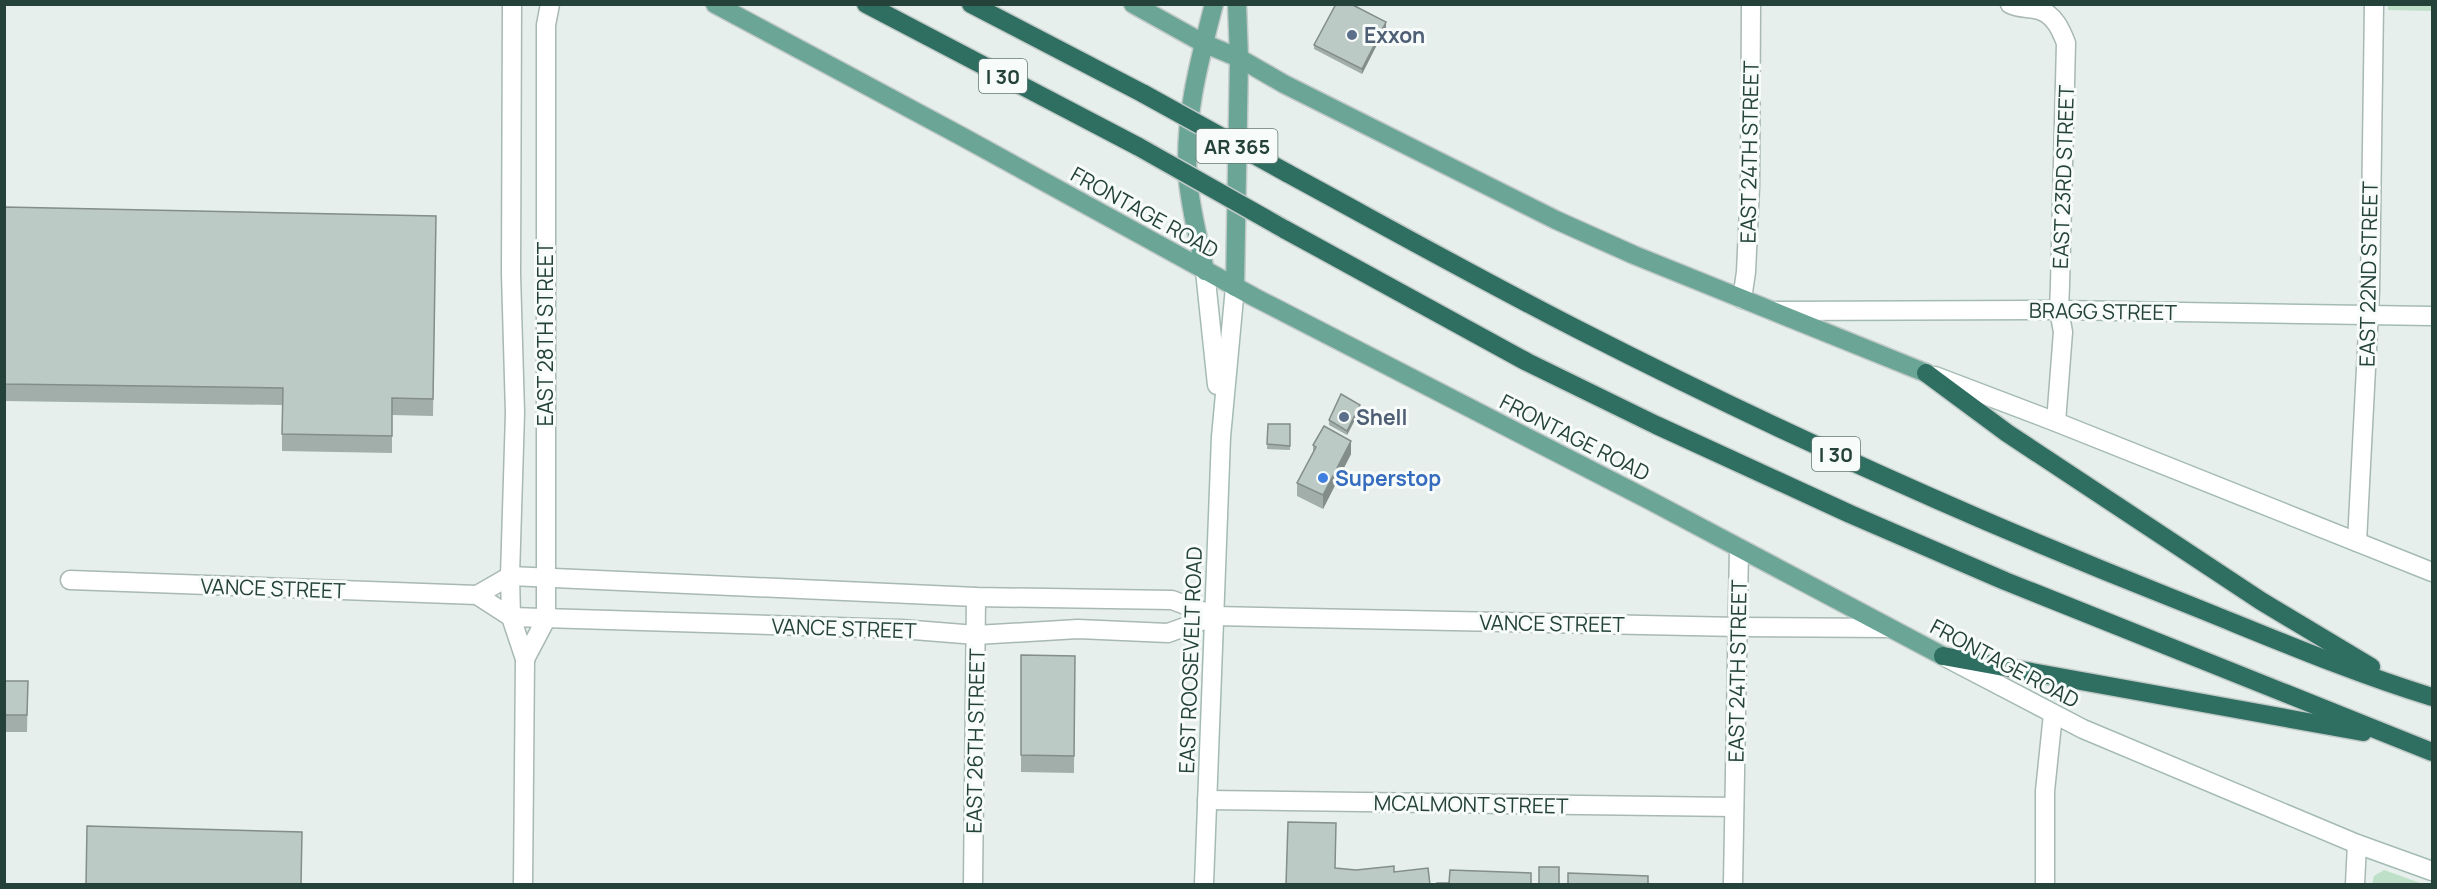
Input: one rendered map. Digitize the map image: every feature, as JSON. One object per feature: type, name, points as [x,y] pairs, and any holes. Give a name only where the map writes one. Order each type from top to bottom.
[{"type":"highway","name":"I 30","points":[[866,4],[1139,147],[1527,362],[1656,425],[1828,505],[2005,581],[2433,752]]},
{"type":"highway","name":"I 30","points":[[971,4],[1144,94],[1575,327],[1783,430],[2114,575],[2406,689],[2433,697]]},
{"type":"highway","points":[[1926,373],[2007,433],[2261,602],[2406,689]]},
{"type":"highway","points":[[1943,656],[2299,722],[2396,737]]},
{"type":"main road","name":"FRONTAGE ROAD","points":[[715,4],[1235,287],[1740,548],[1943,656]]},
{"type":"main road","points":[[1133,4],[1203,43],[1239,58],[1284,84],[1556,220],[1634,255],[1926,373]]},
{"type":"main road","name":"EAST ROOSEVELT ROAD","points":[[1205,271],[1191,204],[1188,164],[1191,105],[1203,43],[1214,4]]},
{"type":"main road","name":"EAST ROOSEVELT ROAD","points":[[1235,287],[1239,58],[1237,4]]},
{"type":"street","name":"EAST 28TH STREET","points":[[512,4],[511,263],[515,413],[510,617],[525,659],[523,885]]},
{"type":"street","name":"EAST 28TH STREET","points":[[525,659],[546,619],[546,36],[550,4]]},
{"type":"street","name":"EAST 24TH STREET","points":[[1742,299],[1746,272],[1750,187],[1751,4]]},
{"type":"street","name":"EAST 23RD STREET","points":[[2010,4],[2018,8],[2040,10],[2050,16],[2066,43],[2059,310],[2063,332],[2056,422]]},
{"type":"street","name":"EAST 22ND STREET","points":[[2357,542],[2369,315],[2374,4]]},
{"type":"street","name":"EAST ROOSEVELT ROAD","points":[[1205,271],[1212,321],[1221,437]]},
{"type":"street","name":"EAST ROOSEVELT ROAD","points":[[1204,885],[1221,437],[1235,287]]},
{"type":"street","name":"BRAGG STREET","points":[[1773,311],[2059,310],[2433,316]]},
{"type":"street","points":[[1926,373],[2056,422],[2433,572]]},
{"type":"street","name":"EAST 24TH STREET","points":[[1734,800],[1738,708],[1740,548]]},
{"type":"street","name":"VANCE STREET","points":[[510,576],[976,597],[1172,600],[1215,616],[1889,628]]},
{"type":"street","points":[[510,576],[477,595],[510,617]]},
{"type":"street","name":"VANCE STREET","points":[[70,580],[477,595]]},
{"type":"street","name":"EAST 26TH STREET","points":[[973,885],[976,597]]},
{"type":"street","name":"VANCE STREET","points":[[510,617],[901,629],[976,635],[1078,629],[1168,633],[1215,616]]},
{"type":"street","name":"FRONTAGE ROAD","points":[[1943,656],[2083,729],[2357,844],[2433,871]]},
{"type":"street","points":[[2045,885],[2045,791],[2053,714]]},
{"type":"street","name":"MCALMONT STREET","points":[[1207,800],[1734,800]]},
{"type":"street","points":[[1733,885],[1734,800]]},
{"type":"street","points":[[2355,885],[2357,844]]},
{"type":"green space","points":[[2388,5],[2432,5],[2432,11],[2388,10]]},
{"type":"green space","points":[[2384,870],[2423,884],[2372,884],[2374,876]]},
{"type":"building","name":"Exxon","points":[[1336,4],[1351,4],[1386,22],[1362,69],[1314,45]]},
{"type":"building","points":[[4,207],[436,216],[433,399],[392,398],[392,436],[282,434],[283,388],[4,384]]},
{"type":"building","name":"Shell","points":[[1341,394],[1360,405],[1347,431],[1329,420]]},
{"type":"building","points":[[1268,424],[1290,424],[1290,446],[1267,444]]},
{"type":"building","name":"Superstop","points":[[1324,426],[1351,441],[1323,495],[1297,483],[1316,447],[1313,445]]},
{"type":"building","points":[[1021,655],[1075,656],[1074,756],[1021,755]]},
{"type":"building","points":[[4,681],[28,681],[27,715],[4,715]]},
{"type":"building","points":[[1288,822],[1336,823],[1335,868],[1356,870],[1394,866],[1394,872],[1428,868],[1430,885],[1286,885]]},
{"type":"building","points":[[87,826],[302,832],[301,885],[86,885]]},
{"type":"building","points":[[1539,867],[1559,867],[1559,885],[1539,885]]},
{"type":"building","points":[[1450,870],[1531,873],[1531,885],[1437,885],[1437,883],[1449,883]]},
{"type":"building","points":[[1568,873],[1648,876],[1648,885],[1568,885]]},
{"type":"place","name":"Exxon","points":[[1352,35]]},
{"type":"place","name":"Shell","points":[[1344,417]]},
{"type":"place","name":"Superstop","points":[[1323,478]]}]
